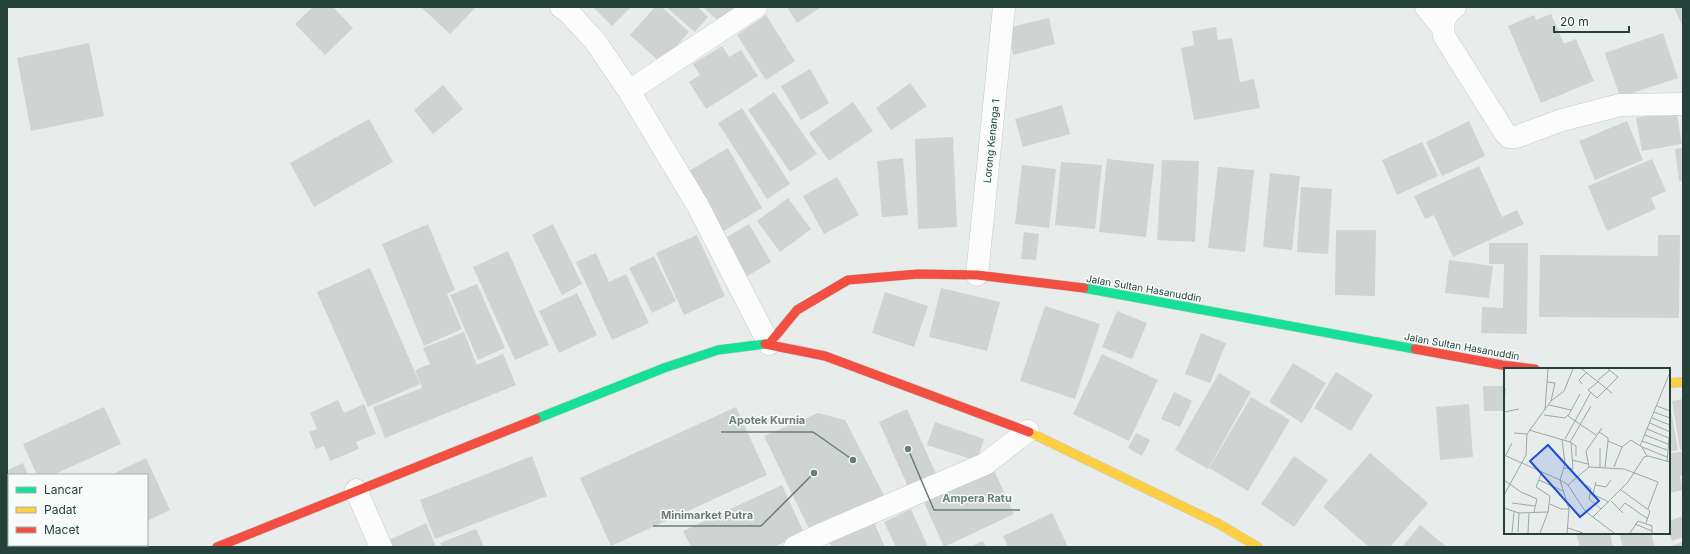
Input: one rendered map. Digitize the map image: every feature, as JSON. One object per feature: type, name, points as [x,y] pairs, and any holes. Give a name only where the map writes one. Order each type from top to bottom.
[{"type":"main road","name":"Jalan Sultan Hasanuddin","points":[[769,344],[797,310],[848,280],[918,274],[977,275],[1079,287],[1502,365],[1526,368]]},
{"type":"main road","points":[[217,547],[356,490],[664,368],[718,350],[769,344],[825,356],[1028,431],[1219,524],[1258,547]]},
{"type":"main road","points":[[1670,383],[1683,382]]},
{"type":"street","points":[[561,7],[569,13],[595,41],[629,91],[698,206],[769,344]]},
{"type":"street","points":[[629,91],[756,7]]},
{"type":"street","name":"Lorong Kenanga 1","points":[[977,275],[1004,7]]},
{"type":"street","points":[[1426,7],[1443,28]]},
{"type":"street","points":[[1456,7],[1447,14],[1443,28],[1444,36],[1509,137],[1516,137],[1562,120],[1620,105],[1683,104]]},
{"type":"street","points":[[795,547],[824,533],[985,464],[1028,431]]},
{"type":"street","points":[[356,490],[381,547]]},
{"type":"building","points":[[313,7],[333,7],[353,28],[325,55],[295,24]]},
{"type":"building","points":[[421,7],[476,7],[450,34]]},
{"type":"building","points":[[593,7],[631,7],[612,26]]},
{"type":"building","points":[[655,7],[662,7],[689,32],[661,63],[630,35]]},
{"type":"building","points":[[666,7],[698,7],[708,17],[695,32]]},
{"type":"building","points":[[703,7],[740,7],[723,25]]},
{"type":"building","points":[[787,7],[821,7],[797,23]]},
{"type":"building","points":[[1674,7],[1683,7],[1683,28]]},
{"type":"building","points":[[1551,14],[1564,44],[1576,39],[1594,81],[1541,103],[1508,26],[1534,15],[1536,20]]},
{"type":"building","points":[[766,15],[795,61],[766,80],[737,35]]},
{"type":"building","points":[[1049,18],[1055,44],[1013,55],[1007,28]]},
{"type":"building","points":[[1216,27],[1218,40],[1232,38],[1240,82],[1254,79],[1260,108],[1194,120],[1181,48],[1194,45],[1192,31]]},
{"type":"building","points":[[1663,33],[1678,78],[1620,97],[1605,53]]},
{"type":"building","points":[[89,43],[104,116],[31,131],[17,58]]},
{"type":"building","points":[[722,46],[729,57],[741,50],[758,76],[706,109],[689,82],[700,75],[693,64]]},
{"type":"building","points":[[810,69],[829,103],[801,120],[781,86]]},
{"type":"building","points":[[910,83],[927,106],[891,130],[876,108]]},
{"type":"building","points":[[443,85],[463,109],[433,134],[414,110]]},
{"type":"building","points":[[774,92],[817,154],[790,172],[748,110]]},
{"type":"building","points":[[853,102],[873,131],[829,161],[809,133]]},
{"type":"building","points":[[1062,105],[1070,134],[1023,147],[1015,119]]},
{"type":"building","points":[[742,108],[790,184],[767,199],[718,123]]},
{"type":"building","points":[[1676,110],[1682,144],[1642,151],[1636,118]]},
{"type":"building","points":[[369,119],[393,162],[314,207],[290,163]]},
{"type":"building","points":[[1469,121],[1485,156],[1442,176],[1426,142]]},
{"type":"building","points":[[1627,121],[1643,160],[1595,180],[1579,141]]},
{"type":"building","points":[[953,137],[957,227],[918,229],[915,139]]},
{"type":"building","points":[[1422,142],[1438,176],[1397,195],[1382,160]]},
{"type":"building","points":[[728,148],[762,208],[722,232],[687,172]]},
{"type":"building","points":[[1683,148],[1683,181],[1679,181],[1675,149]]},
{"type":"building","points":[[903,158],[908,215],[882,217],[877,161]]},
{"type":"building","points":[[1107,159],[1154,164],[1146,237],[1099,232]]},
{"type":"building","points":[[1652,159],[1666,191],[1651,198],[1656,209],[1607,231],[1588,186]]},
{"type":"building","points":[[1162,160],[1199,161],[1195,242],[1157,240]]},
{"type":"building","points":[[1061,162],[1102,165],[1095,229],[1055,225]]},
{"type":"building","points":[[1022,165],[1056,169],[1049,228],[1015,224]]},
{"type":"building","points":[[1479,166],[1502,217],[1517,210],[1524,224],[1453,257],[1434,215],[1425,219],[1414,196]]},
{"type":"building","points":[[1218,167],[1254,170],[1245,252],[1208,248]]},
{"type":"building","points":[[1270,173],[1300,176],[1292,250],[1263,247]]},
{"type":"building","points":[[837,177],[859,215],[824,234],[803,196]]},
{"type":"building","points":[[1301,187],[1332,189],[1328,254],[1297,252]]},
{"type":"building","points":[[788,198],[811,229],[780,252],[757,221]]},
{"type":"building","points":[[428,224],[455,290],[447,294],[462,329],[424,346],[382,244]]},
{"type":"building","points":[[553,224],[582,284],[562,295],[532,235]]},
{"type":"building","points":[[749,224],[771,262],[744,278],[722,240]]},
{"type":"building","points":[[1336,230],[1376,230],[1375,296],[1335,295]]},
{"type":"building","points":[[1024,232],[1039,234],[1036,260],[1021,259]]},
{"type":"building","points":[[697,235],[725,296],[684,315],[656,253]]},
{"type":"building","points":[[1658,235],[1680,235],[1679,318],[1539,317],[1540,255],[1658,256]]},
{"type":"building","points":[[1489,243],[1528,243],[1527,334],[1481,333],[1482,307],[1503,308],[1504,264],[1489,264]]},
{"type":"building","points":[[508,251],[549,345],[515,360],[473,267]]},
{"type":"building","points":[[596,253],[609,282],[626,274],[649,323],[612,340],[576,262]]},
{"type":"building","points":[[654,256],[676,301],[652,313],[629,268]]},
{"type":"building","points":[[1449,260],[1493,266],[1489,298],[1445,293]]},
{"type":"building","points":[[370,268],[420,384],[368,407],[317,292]]},
{"type":"building","points":[[477,284],[505,348],[478,360],[450,295]]},
{"type":"building","points":[[941,288],[1000,302],[987,351],[929,337]]},
{"type":"building","points":[[885,292],[928,306],[914,347],[872,333]]},
{"type":"building","points":[[577,293],[597,335],[559,353],[539,311]]},
{"type":"building","points":[[1045,306],[1100,324],[1075,399],[1020,381]]},
{"type":"building","points":[[1117,311],[1147,323],[1132,359],[1102,347]]},
{"type":"building","points":[[464,332],[477,365],[503,354],[516,385],[385,438],[373,407],[422,388],[415,370],[430,364],[423,348]]},
{"type":"building","points":[[1201,333],[1226,343],[1210,383],[1185,374]]},
{"type":"building","points":[[1102,354],[1158,380],[1129,441],[1073,414]]},
{"type":"building","points":[[1293,363],[1326,383],[1302,423],[1269,402]]},
{"type":"building","points":[[1336,372],[1373,395],[1351,431],[1314,408]]},
{"type":"building","points":[[1219,373],[1251,392],[1208,469],[1175,450]]},
{"type":"building","points":[[1483,386],[1504,386],[1504,411],[1484,411]]},
{"type":"building","points":[[1174,392],[1192,401],[1180,427],[1161,419]]},
{"type":"building","points":[[1251,397],[1290,420],[1248,491],[1209,468]]},
{"type":"building","points":[[1683,399],[1683,449],[1680,450],[1672,401]]},
{"type":"building","points":[[338,400],[344,413],[364,404],[376,434],[356,442],[359,449],[330,461],[324,446],[316,449],[309,432],[317,429],[310,413]]},
{"type":"building","points":[[1469,404],[1473,457],[1440,460],[1436,407]]},
{"type":"building","points":[[1670,404],[1678,450],[1670,452]]},
{"type":"building","points":[[104,407],[121,444],[55,474],[37,474],[23,444]]},
{"type":"building","points":[[736,407],[767,475],[611,546],[580,478]]},
{"type":"building","points":[[907,409],[937,476],[909,489],[879,422]]},
{"type":"building","points":[[818,413],[845,420],[886,499],[811,533],[764,436]]},
{"type":"building","points":[[935,422],[984,439],[977,461],[927,445]]},
{"type":"building","points":[[1136,433],[1150,440],[1142,456],[1128,448]]},
{"type":"building","points":[[1683,451],[1683,475],[1680,476],[1683,490],[1670,493],[1670,454]]},
{"type":"building","points":[[1370,453],[1428,503],[1390,547],[1369,547],[1323,507]]},
{"type":"building","points":[[532,456],[547,496],[435,539],[420,500]]},
{"type":"building","points":[[1294,456],[1328,480],[1294,527],[1261,504]]},
{"type":"building","points":[[146,458],[170,510],[148,521],[148,474],[113,474]]},
{"type":"building","points":[[23,463],[28,474],[8,474],[8,546],[68,546],[7,547],[7,470]]},
{"type":"building","points":[[992,466],[1014,514],[944,547],[922,498]]},
{"type":"building","points":[[782,485],[804,533],[774,547],[691,547],[683,531]]},
{"type":"building","points":[[911,509],[928,547],[896,547],[884,522]]},
{"type":"building","points":[[1052,513],[1068,547],[1008,547],[1003,536]]},
{"type":"building","points":[[1683,516],[1683,537],[1672,541],[1670,534],[1670,521]]},
{"type":"building","points":[[873,520],[885,547],[832,547],[829,540]]},
{"type":"building","points":[[426,523],[436,547],[390,547],[387,541]]},
{"type":"building","points":[[1420,525],[1447,547],[1402,547]]},
{"type":"building","points":[[476,529],[484,547],[442,547],[440,543]]},
{"type":"building","points":[[1576,534],[1610,534],[1613,547],[1580,547]]},
{"type":"building","points":[[1619,534],[1651,534],[1655,547],[1623,547]]},
{"type":"building","points":[[983,541],[986,547],[970,547]]},
{"type":"building","points":[[1683,542],[1683,547],[1667,547]]},
{"type":"traffic: fast","points":[[1084,288],[1415,349]]},
{"type":"traffic: fast","points":[[536,419],[664,368],[718,350],[765,344]]},
{"type":"traffic: slow","points":[[1670,383],[1683,382]]},
{"type":"traffic: slow","points":[[1029,432],[1219,524],[1258,547]]},
{"type":"traffic: jam","points":[[769,344],[797,310],[848,280],[918,274],[977,275],[1084,288]]},
{"type":"traffic: jam","points":[[765,344],[825,356],[1029,432]]},
{"type":"traffic: jam","points":[[1415,349],[1527,368]]},
{"type":"traffic: jam","points":[[217,547],[536,419]]},
{"type":"place","name":"Ampera Ratu","points":[[908,449]]},
{"type":"place","name":"Apotek Kurnia","points":[[853,460]]},
{"type":"place","name":"Minimarket Putra","points":[[814,473]]}]
